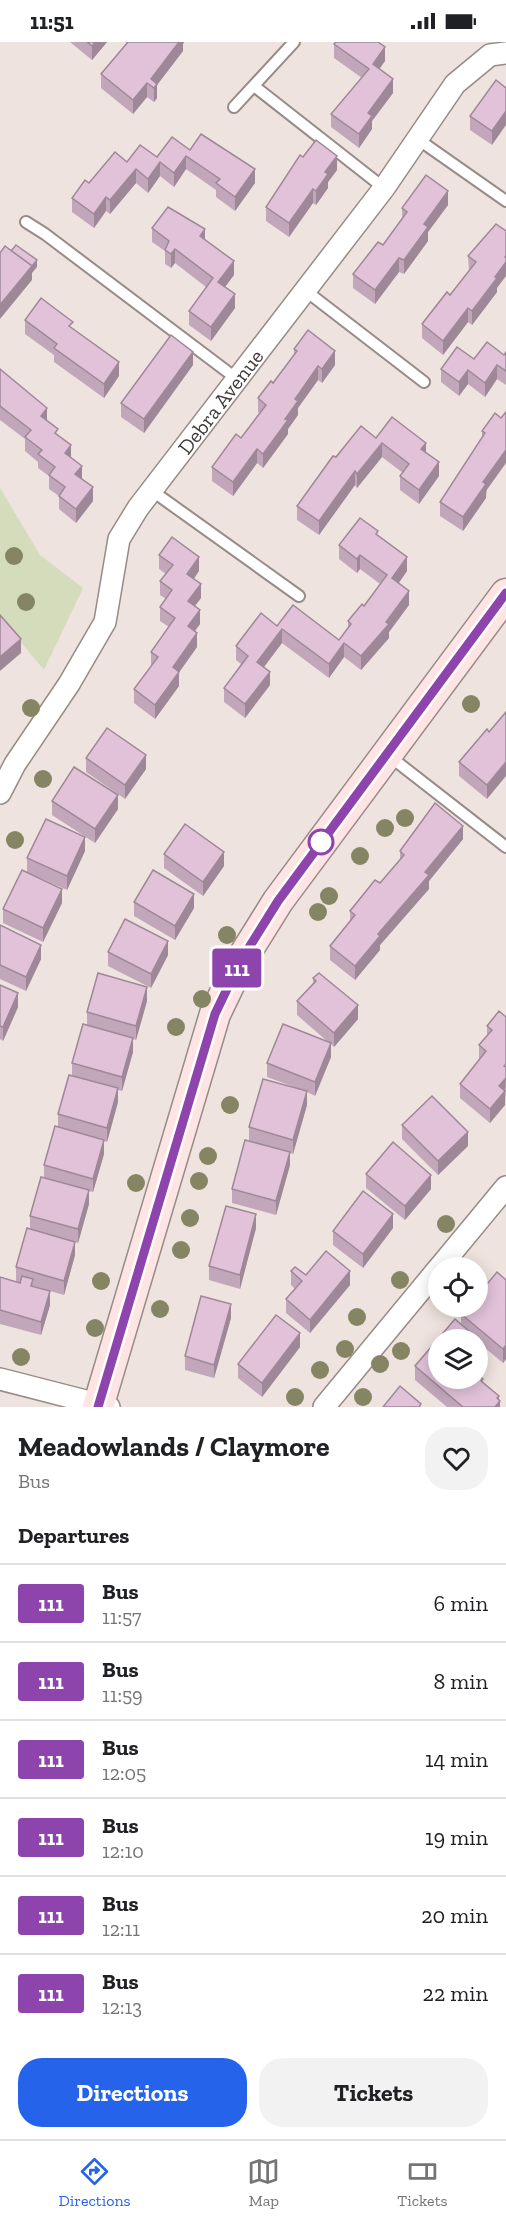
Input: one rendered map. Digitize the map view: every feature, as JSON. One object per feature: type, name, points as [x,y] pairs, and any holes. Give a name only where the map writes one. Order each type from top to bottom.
[{"type":"main road","points":[[102,1406],[215,1014],[240,962],[278,901],[506,594]]},
{"type":"street","name":"Debra Avenue","points":[[0,794],[15,764],[69,684],[105,622],[119,539],[151,490],[384,188],[419,140],[455,84],[490,56],[506,53]]},
{"type":"street","points":[[448,1257],[506,1187]]},
{"type":"street","points":[[324,1407],[428,1281]]},
{"type":"street","points":[[0,1379],[102,1406]]},
{"type":"lane","points":[[234,108],[294,42]]},
{"type":"lane","points":[[254,86],[384,188]]},
{"type":"lane","points":[[419,140],[506,201]]},
{"type":"lane","points":[[26,222],[237,379]]},
{"type":"lane","points":[[306,291],[424,382]]},
{"type":"lane","points":[[151,490],[299,596]]},
{"type":"lane","points":[[386,754],[506,847]]},
{"type":"green space","points":[[0,488],[40,555],[83,588],[44,670],[0,617]]},
{"type":"building","points":[[128,42],[179,42],[151,79],[157,84],[154,88],[147,83],[133,100],[101,74]]},
{"type":"building","points":[[336,42],[378,42],[385,47],[373,64],[393,79],[368,113],[372,116],[359,134],[331,114],[369,69],[334,44]]},
{"type":"building","points":[[496,80],[506,88],[506,111],[492,131],[470,116]]},
{"type":"building","points":[[201,134],[255,169],[235,197],[216,183],[220,179],[186,156],[174,173],[160,162],[148,179],[136,169],[110,200],[106,197],[94,214],[72,198],[85,180],[89,183],[115,152],[127,162],[140,145],[157,157],[172,137],[190,150]]},
{"type":"building","points":[[316,140],[337,156],[325,172],[328,174],[316,191],[313,189],[289,223],[266,207],[300,155],[303,157]]},
{"type":"building","points":[[426,175],[448,191],[424,224],[428,227],[404,260],[399,258],[375,290],[353,274],[378,242],[383,245],[407,212],[402,208]]},
{"type":"building","points":[[168,207],[205,229],[200,236],[234,261],[218,282],[235,294],[211,327],[189,311],[213,278],[175,249],[171,254],[165,250],[169,241],[152,228]]},
{"type":"building","points":[[496,224],[506,231],[506,262],[472,311],[468,308],[443,341],[422,324],[447,292],[450,295],[476,262],[468,256]]},
{"type":"building","points":[[16,245],[37,260],[32,266],[11,251]]},
{"type":"building","points":[[5,246],[32,266],[0,305],[0,253]]},
{"type":"building","points":[[41,298],[73,322],[69,326],[119,362],[104,384],[54,348],[57,344],[25,320]]},
{"type":"building","points":[[308,330],[335,351],[322,369],[318,366],[295,399],[298,401],[285,419],[288,420],[263,454],[257,449],[233,482],[212,467],[236,434],[241,438],[266,405],[258,398],[271,381],[273,383],[297,351],[294,349]]},
{"type":"building","points":[[171,335],[193,352],[144,419],[121,403]]},
{"type":"building","points":[[487,342],[504,355],[506,352],[506,371],[497,365],[485,383],[468,370],[459,382],[441,369],[457,347],[474,359]]},
{"type":"building","points":[[0,369],[47,408],[41,416],[58,429],[55,433],[71,445],[65,453],[82,466],[75,474],[93,487],[76,509],[59,496],[65,487],[49,475],[55,467],[38,454],[42,450],[25,437],[31,430],[0,406]]},
{"type":"building","points":[[506,412],[506,450],[483,482],[486,484],[463,517],[440,502],[485,433],[482,431],[495,413],[501,418]]},
{"type":"building","points":[[392,417],[426,443],[421,449],[439,462],[419,490],[400,476],[409,464],[382,443],[357,474],[355,471],[319,521],[297,506],[333,456],[336,457],[361,426],[376,438]]},
{"type":"building","points":[[360,518],[378,531],[376,534],[407,557],[392,578],[409,591],[386,622],[389,624],[361,656],[344,643],[329,664],[282,629],[257,662],[270,672],[245,704],[224,688],[248,656],[236,646],[261,613],[277,626],[293,605],[339,640],[351,624],[348,621],[362,604],[364,606],[387,575],[360,555],[357,559],[339,545]]},
{"type":"building","points":[[172,537],[199,557],[187,574],[201,584],[188,601],[200,610],[188,626],[197,633],[173,667],[179,672],[155,705],[134,689],[158,657],[151,652],[175,618],[160,607],[172,590],[160,581],[173,565],[159,555]]},
{"type":"building","points":[[0,615],[21,639],[0,657]]},
{"type":"building","points":[[506,712],[506,762],[487,785],[459,762],[487,729],[489,732]]},
{"type":"building","points":[[107,728],[146,755],[125,785],[86,758]]},
{"type":"building","points":[[74,767],[118,795],[95,829],[52,801]]},
{"type":"building","points":[[435,803],[463,826],[425,872],[429,875],[378,934],[380,936],[355,966],[330,946],[355,915],[350,911],[375,880],[380,883],[404,855],[400,851]]},
{"type":"building","points":[[46,819],[85,837],[67,876],[27,858]]},
{"type":"building","points":[[185,824],[224,852],[203,882],[164,854]]},
{"type":"building","points":[[22,870],[62,889],[43,928],[3,909]]},
{"type":"building","points":[[153,870],[194,894],[175,926],[134,902]]},
{"type":"building","points":[[125,919],[168,941],[151,974],[108,952]]},
{"type":"building","points":[[0,925],[41,945],[26,977],[0,965]]},
{"type":"building","points":[[98,973],[147,987],[136,1026],[87,1012]]},
{"type":"building","points":[[319,973],[358,1005],[334,1033],[297,1001],[316,981],[313,978]]},
{"type":"building","points":[[0,985],[18,993],[3,1027],[0,1026]]},
{"type":"building","points":[[499,1011],[506,1017],[506,1064],[504,1066],[506,1067],[506,1078],[499,1086],[505,1091],[490,1109],[460,1084],[486,1051],[479,1045],[492,1030],[487,1026]]},
{"type":"building","points":[[83,1024],[133,1038],[122,1077],[72,1063]]},
{"type":"building","points":[[283,1024],[331,1043],[315,1082],[267,1063]]},
{"type":"building","points":[[69,1075],[118,1088],[107,1128],[58,1114]]},
{"type":"building","points":[[263,1079],[307,1091],[293,1140],[249,1127]]},
{"type":"building","points":[[432,1096],[468,1132],[438,1161],[402,1125]]},
{"type":"building","points":[[55,1126],[104,1140],[93,1179],[44,1165]]},
{"type":"building","points":[[245,1140],[290,1152],[276,1201],[232,1189]]},
{"type":"building","points":[[393,1142],[431,1175],[405,1206],[366,1174]]},
{"type":"building","points":[[41,1177],[89,1190],[78,1229],[30,1216]]},
{"type":"building","points":[[363,1191],[393,1214],[363,1254],[333,1231]]},
{"type":"building","points":[[226,1206],[256,1214],[240,1275],[209,1266]]},
{"type":"building","points":[[27,1228],[75,1242],[64,1281],[16,1267]]},
{"type":"building","points":[[326,1251],[350,1271],[310,1320],[286,1299],[302,1281],[291,1271],[295,1267],[306,1275]]},
{"type":"building","points":[[497,1272],[506,1280],[506,1345],[503,1349],[488,1336],[488,1329],[479,1329],[465,1317],[488,1317],[488,1283]]},
{"type":"building","points":[[22,1276],[33,1279],[31,1286],[50,1291],[41,1322],[0,1310],[0,1277],[20,1283]]},
{"type":"building","points":[[201,1296],[231,1304],[214,1365],[185,1356]]},
{"type":"building","points":[[276,1315],[300,1333],[262,1383],[238,1364]]},
{"type":"building","points":[[455,1319],[466,1329],[446,1329]]},
{"type":"building","points":[[428,1351],[428,1377],[415,1366]]},
{"type":"building","points":[[400,1386],[421,1404],[419,1407],[383,1407]]},
{"type":"building","points":[[488,1387],[499,1396],[497,1398],[500,1401],[495,1407],[463,1407],[442,1389],[488,1389]]},
{"type":"bus line","name":"111","points":[[98,1407],[215,1014],[240,962],[278,901],[506,593]]}]
